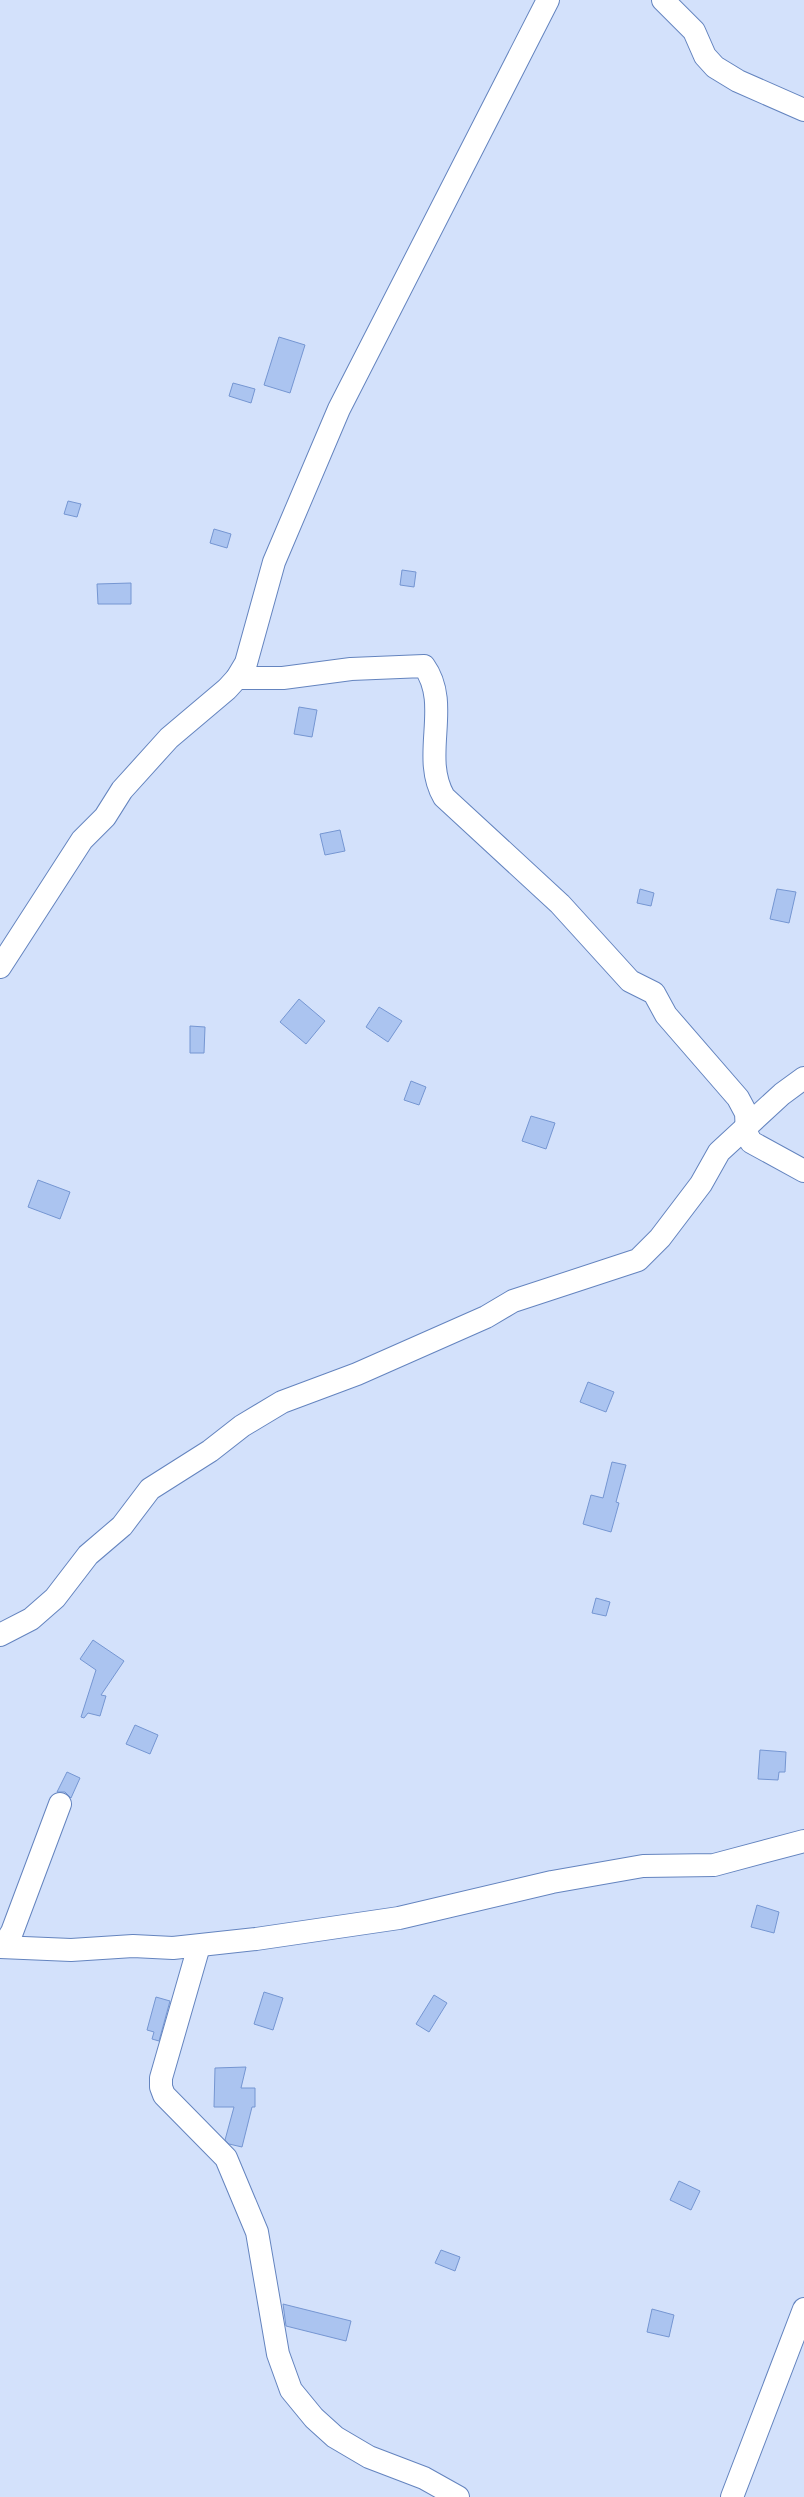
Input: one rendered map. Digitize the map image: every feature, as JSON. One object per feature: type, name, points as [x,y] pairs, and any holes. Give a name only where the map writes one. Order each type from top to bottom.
[{"type":"street","points":[[0,967],[82,840],[105,817],[122,790],[169,738],[237,678],[246,663],[274,562],[336,416],[548,0]]},
{"type":"street","points":[[663,0],[694,31],[705,56],[715,66],[738,81],[804,110]]},
{"type":"street","points":[[237,678],[283,678],[351,669],[424,666],[430,675],[436,696],[435,762],[437,781],[444,797],[560,904],[630,981],[654,993],[666,1015],[738,1098],[746,1113],[746,1134],[751,1142],[804,1172]]},
{"type":"street","points":[[0,1636],[31,1619],[55,1598],[88,1555],[122,1526],[150,1489],[210,1451],[242,1426],[282,1402],[357,1374],[486,1317],[513,1301],[638,1260],[660,1238],[701,1184],[720,1152],[746,1127],[804,1078]]},
{"type":"street","points":[[1,1947],[12,1932],[60,1804]]},
{"type":"street","points":[[1,1947],[71,1950],[101,1947],[173,1948],[200,1946],[399,1918],[552,1882],[643,1866],[714,1865],[804,1841]]},
{"type":"street","points":[[200,1946],[161,2078],[161,2087],[164,2095],[226,2158],[257,2232],[278,2354],[292,2390],[314,2418],[336,2437],[369,2457],[424,2478],[458,2497]]},
{"type":"street","points":[[732,2497],[804,2309]]},
{"type":"building","points":[[279,337],[305,345],[290,393],[264,385]]},
{"type":"building","points":[[233,383],[255,389],[251,403],[229,396]]},
{"type":"building","points":[[68,501],[81,504],[77,517],[64,514]]},
{"type":"building","points":[[214,529],[231,534],[227,548],[210,543]]},
{"type":"building","points":[[402,570],[416,572],[414,587],[400,585]]},
{"type":"building","points":[[131,583],[131,604],[98,604],[97,584]]},
{"type":"building","points":[[299,707],[317,710],[312,737],[294,734]]},
{"type":"building","points":[[340,830],[345,851],[325,855],[320,834]]},
{"type":"building","points":[[640,889],[654,893],[651,906],[637,903]]},
{"type":"building","points":[[777,889],[796,892],[789,923],[770,919]]},
{"type":"building","points":[[299,999],[325,1021],[306,1044],[280,1022]]},
{"type":"building","points":[[379,1007],[402,1021],[388,1042],[366,1027]]},
{"type":"building","points":[[190,1026],[205,1027],[204,1053],[190,1053]]},
{"type":"building","points":[[411,1081],[426,1087],[419,1105],[404,1100]]},
{"type":"building","points":[[531,1116],[555,1123],[546,1149],[522,1141]]},
{"type":"building","points":[[38,1180],[70,1192],[60,1219],[28,1207]]},
{"type":"building","points":[[588,1382],[614,1392],[606,1412],[580,1402]]},
{"type":"building","points":[[612,1462],[626,1465],[616,1502],[619,1503],[611,1532],[583,1524],[591,1495],[603,1498]]},
{"type":"building","points":[[596,1598],[610,1602],[606,1616],[592,1613]]},
{"type":"building","points":[[93,1640],[124,1661],[101,1695],[106,1696],[100,1716],[88,1713],[84,1718],[81,1717],[96,1670],[80,1659]]},
{"type":"building","points":[[135,1725],[158,1735],[150,1754],[126,1744]]},
{"type":"building","points":[[760,1750],[786,1752],[785,1772],[779,1772],[778,1780],[758,1779]]},
{"type":"building","points":[[67,1772],[80,1778],[71,1798],[65,1792],[57,1792]]},
{"type":"building","points":[[757,1905],[779,1912],[774,1933],[751,1927]]},
{"type":"building","points":[[264,1992],[283,1998],[273,2030],[254,2024]]},
{"type":"building","points":[[434,1995],[447,2003],[429,2032],[416,2024]]},
{"type":"building","points":[[156,1997],[170,2001],[159,2041],[152,2039],[154,2032],[147,2030]]},
{"type":"building","points":[[246,2067],[241,2088],[255,2088],[255,2107],[252,2107],[242,2147],[229,2144],[225,2140],[234,2107],[214,2107],[215,2068]]},
{"type":"building","points":[[679,2181],[700,2191],[691,2210],[670,2200]]},
{"type":"building","points":[[441,2250],[460,2257],[455,2271],[435,2263]]},
{"type":"building","points":[[283,2304],[351,2321],[346,2341],[286,2326]]},
{"type":"building","points":[[652,2309],[674,2315],[669,2337],[647,2332]]}]
